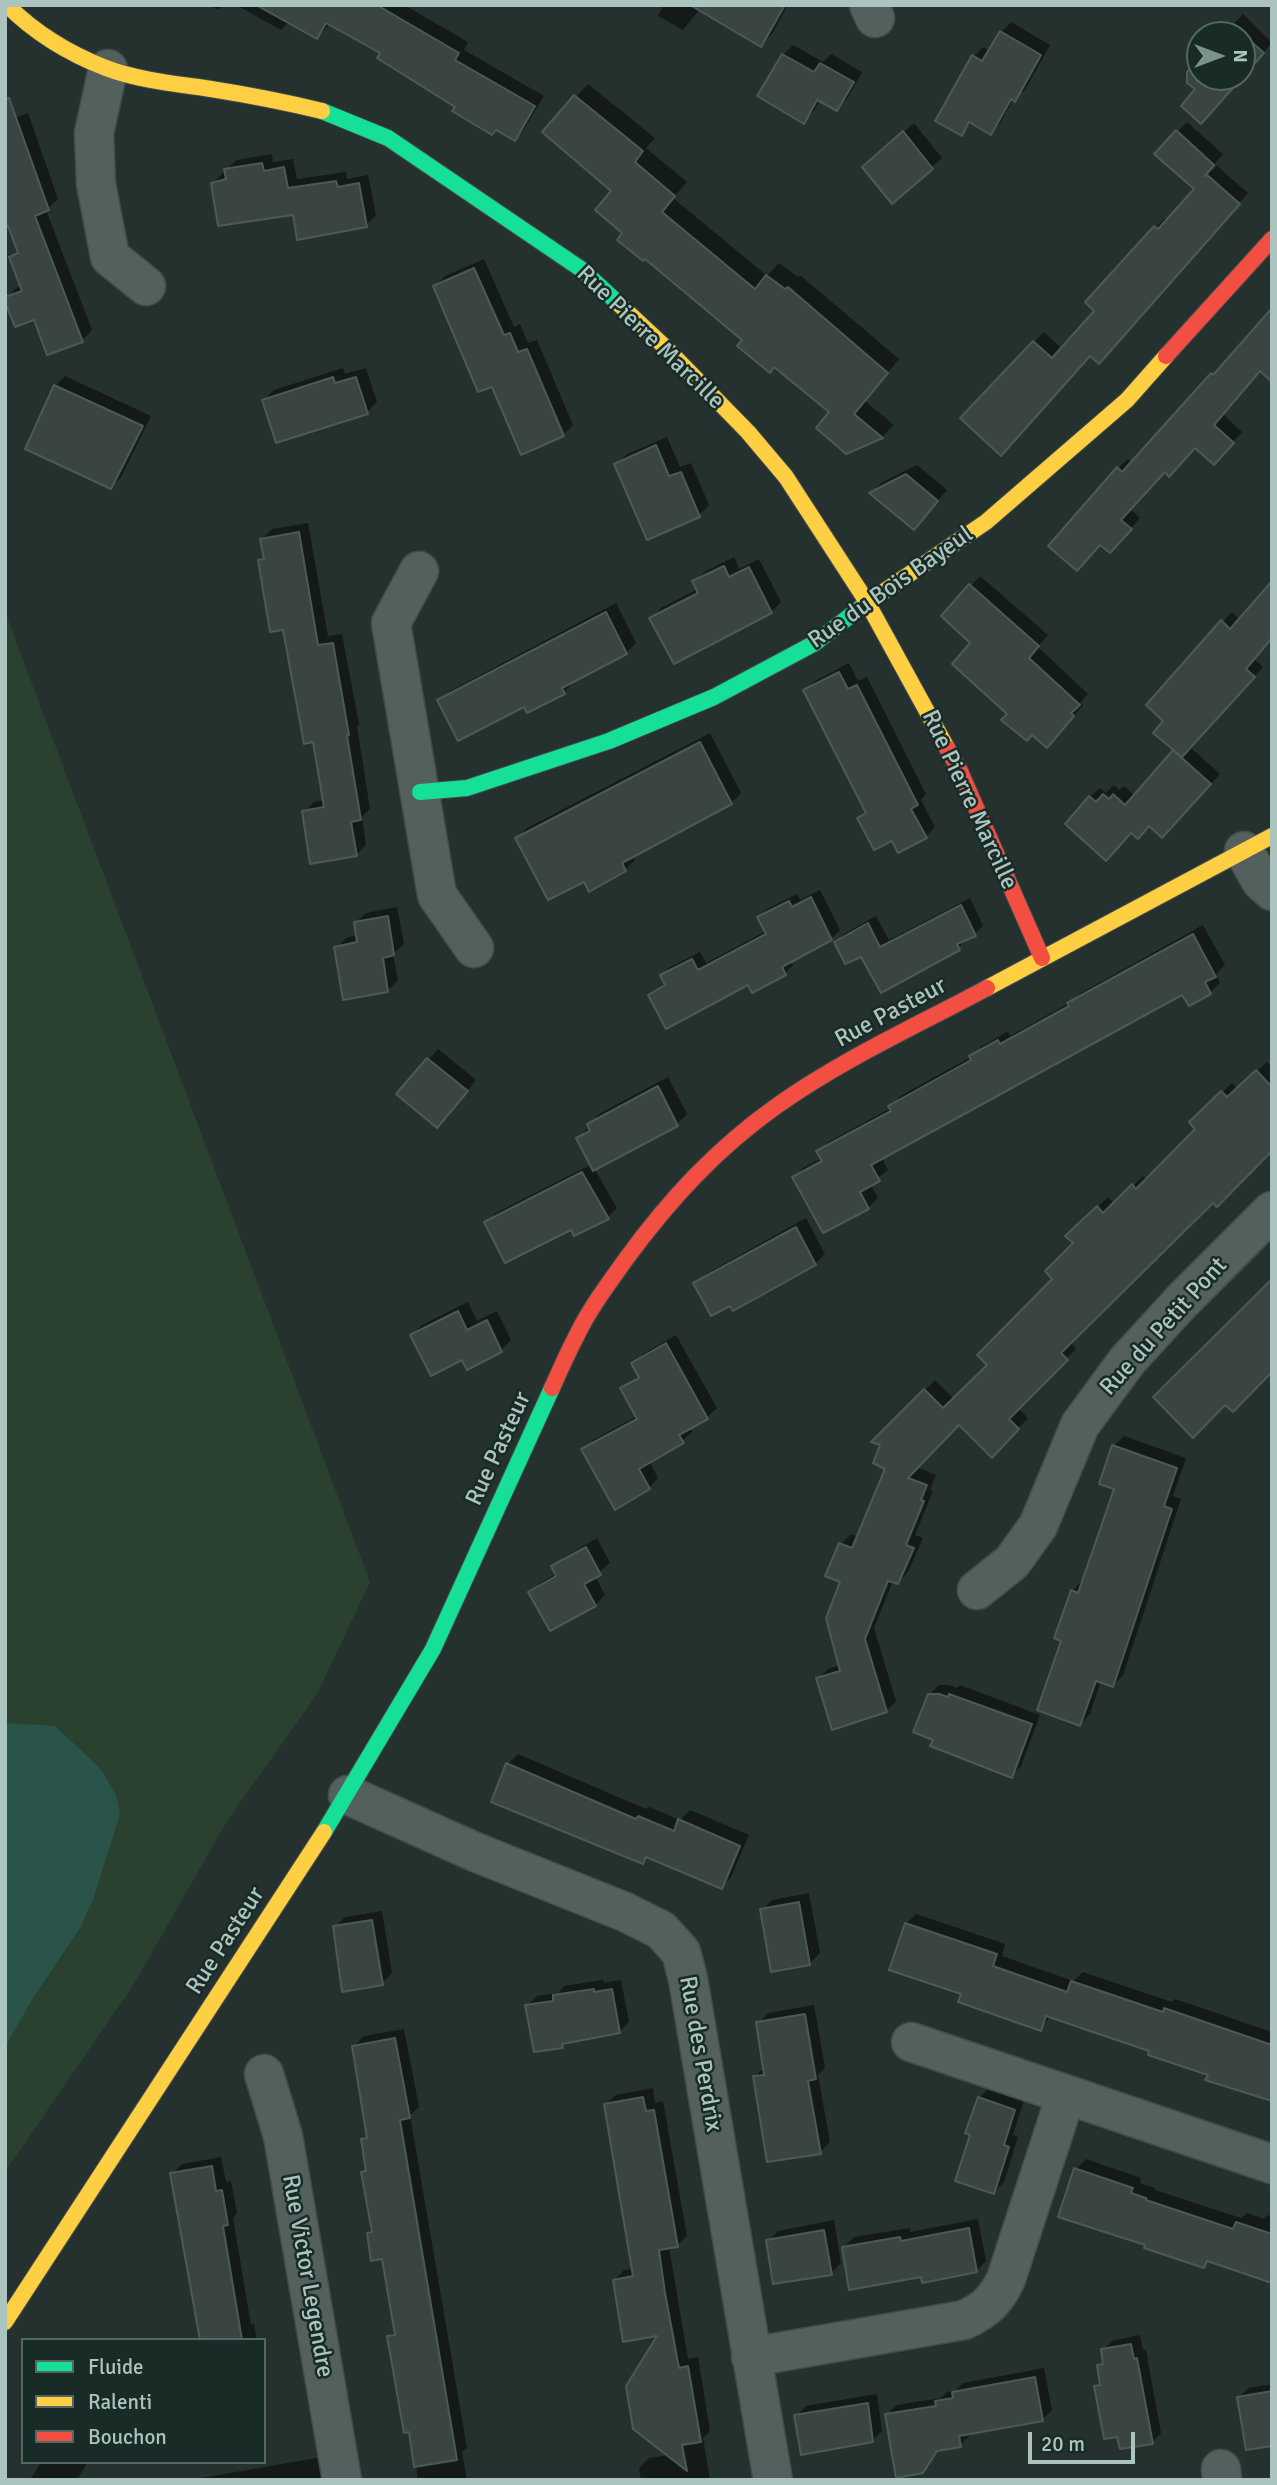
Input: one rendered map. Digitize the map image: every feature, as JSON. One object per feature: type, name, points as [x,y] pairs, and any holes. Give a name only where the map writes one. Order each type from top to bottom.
[{"type":"street","name":"Rue Pierre Marcille","points":[[7,5],[22,20],[68,50],[108,69],[326,112],[388,138],[581,269],[665,348],[748,432],[786,477],[867,602],[959,769],[1042,958]]},
{"type":"street","points":[[108,69],[94,133],[96,184],[110,257],[146,286]]},
{"type":"street","name":"Rue du Bois Bayeul","points":[[420,792],[467,788],[609,741],[714,697],[815,643],[867,602],[986,522],[1059,461],[1127,400],[1272,239]]},
{"type":"street","points":[[419,571],[391,623],[437,895],[474,948]]},
{"type":"street","points":[[1258,844],[1261,881],[1272,891]]},
{"type":"street","name":"Rue Pasteur","points":[[5,2322],[348,1795],[433,1649],[577,1334],[608,1284],[648,1229],[690,1180],[736,1137],[779,1104],[827,1074],[1258,844]]},
{"type":"street","name":"Rue du Petit Pont","points":[[977,1590],[1012,1562],[1038,1526],[1080,1425],[1128,1360],[1181,1302],[1272,1211]]},
{"type":"street","name":"Rue des Perdrix","points":[[348,1795],[475,1852],[625,1912],[661,1930],[681,1952],[688,1979],[773,2480]]},
{"type":"street","points":[[911,2042],[1272,2164]]},
{"type":"street","name":"Rue Victor Legendre","points":[[264,2074],[283,2136],[342,2480]]},
{"type":"street","points":[[751,2357],[964,2320],[982,2312],[998,2297],[1006,2279],[1066,2095]]},
{"type":"shaded area","points":[[5,612],[370,1582],[317,1694],[227,1821],[134,1984],[5,2172]]},
{"type":"shaded area","points":[[5,1723],[55,1726],[100,1768],[116,1795],[120,1814],[93,1900],[80,1928],[33,1998],[5,2047]]},
{"type":"building","points":[[256,5],[377,5],[459,53],[455,60],[535,106],[515,141],[496,130],[492,135],[452,111],[455,107],[377,58],[380,53],[326,23],[317,39]]},
{"type":"building","points":[[690,5],[785,5],[761,47]]},
{"type":"building","points":[[1000,31],[1041,55],[1015,102],[1011,99],[991,135],[969,122],[962,136],[935,121],[972,55],[982,61]]},
{"type":"building","points":[[1256,46],[1264,53],[1256,62]]},
{"type":"building","points":[[782,54],[814,72],[820,63],[854,82],[837,111],[817,100],[804,124],[757,96]]},
{"type":"building","points":[[1193,91],[1230,91],[1201,124],[1181,106]]},
{"type":"building","points":[[574,95],[643,151],[635,162],[675,196],[662,212],[755,289],[766,275],[785,289],[788,287],[888,373],[854,414],[883,438],[846,454],[816,428],[829,412],[774,367],[770,373],[737,346],[742,340],[645,259],[643,261],[617,240],[622,233],[595,210],[611,191],[542,132]]},
{"type":"building","points":[[9,98],[49,210],[35,216],[83,342],[47,355],[34,320],[15,327],[5,302],[5,297],[22,291],[9,257],[18,253],[8,226],[5,227],[5,99]]},
{"type":"building","points":[[1176,130],[1214,165],[1206,174],[1240,204],[1099,364],[1090,356],[1001,456],[960,418],[1033,341],[1052,358],[1094,311],[1085,302],[1154,226],[1158,229],[1194,189],[1154,154]]},
{"type":"building","points":[[903,131],[933,169],[892,204],[862,167]]},
{"type":"building","points":[[262,163],[264,171],[284,167],[288,188],[336,181],[338,187],[359,183],[367,227],[297,240],[293,215],[218,226],[211,183],[226,179],[224,169]]},
{"type":"building","points":[[474,268],[504,335],[510,333],[518,352],[527,349],[564,436],[521,455],[492,387],[478,392],[433,286]]},
{"type":"building","points":[[1272,308],[1272,382],[1260,371],[1214,425],[1234,443],[1214,465],[1195,448],[1169,477],[1165,472],[1121,520],[1132,529],[1110,553],[1100,545],[1077,571],[1048,546],[1117,467],[1122,472]]},
{"type":"building","points":[[333,377],[335,383],[356,377],[368,414],[276,443],[262,400]]},
{"type":"building","points":[[54,385],[143,426],[111,489],[25,449]]},
{"type":"building","points":[[656,445],[669,476],[681,472],[700,517],[647,540],[614,464]]},
{"type":"building","points":[[906,474],[938,501],[914,530],[869,493]]},
{"type":"building","points":[[299,532],[318,645],[333,643],[361,820],[351,822],[357,856],[310,864],[302,811],[324,807],[313,742],[304,744],[283,630],[270,632],[258,560],[264,559],[260,539]]},
{"type":"building","points":[[724,566],[729,577],[749,567],[772,613],[674,664],[649,618],[698,593],[692,581]]},
{"type":"building","points":[[1272,581],[1272,638],[1246,669],[1255,677],[1182,757],[1153,733],[1163,721],[1146,705],[1221,620],[1230,629]]},
{"type":"building","points":[[969,584],[1039,646],[1029,658],[1080,705],[1071,713],[1074,716],[1047,748],[1032,735],[1027,741],[1001,720],[1007,714],[952,664],[970,643],[941,616]]},
{"type":"building","points":[[606,612],[627,654],[562,688],[565,694],[527,713],[524,707],[458,741],[437,700]]},
{"type":"building","points":[[839,672],[848,689],[857,685],[918,805],[911,809],[927,838],[898,853],[892,841],[874,850],[857,818],[866,813],[803,690]]},
{"type":"building","points":[[700,742],[732,804],[622,863],[626,871],[589,892],[584,882],[548,900],[515,838]]},
{"type":"building","points":[[1173,750],[1211,784],[1162,838],[1149,826],[1138,839],[1131,833],[1106,861],[1065,824],[1089,796],[1096,802],[1103,794],[1109,799],[1113,794],[1125,805]]},
{"type":"building","points":[[811,897],[832,940],[782,967],[786,975],[752,993],[748,985],[666,1029],[648,995],[665,985],[660,975],[692,959],[698,970],[766,934],[757,917],[789,901],[792,907]]},
{"type":"building","points":[[961,905],[976,936],[957,944],[960,950],[881,993],[861,957],[845,964],[834,942],[868,923],[880,947]]},
{"type":"building","points":[[388,916],[394,955],[383,958],[388,992],[343,1000],[334,947],[357,942],[354,922]]},
{"type":"building","points":[[1193,934],[1216,977],[1205,982],[1211,994],[1189,1006],[1182,995],[871,1165],[880,1181],[860,1192],[869,1209],[823,1233],[792,1177],[822,1161],[816,1151],[891,1111],[888,1106],[971,1060],[969,1056],[998,1040],[1000,1044],[1069,1006],[1067,1003]]},
{"type":"building","points":[[427,1058],[468,1091],[437,1128],[396,1094]]},
{"type":"building","points":[[1256,1070],[1272,1087],[1272,1151],[1217,1207],[1213,1203],[1061,1353],[1068,1360],[1009,1419],[1019,1429],[992,1458],[959,1425],[908,1478],[927,1485],[921,1500],[924,1501],[906,1545],[914,1548],[898,1584],[888,1581],[865,1639],[887,1712],[832,1730],[816,1678],[840,1671],[826,1618],[840,1582],[825,1576],[839,1543],[852,1548],[885,1469],[873,1463],[880,1445],[871,1442],[924,1389],[943,1408],[987,1365],[977,1355],[1052,1279],[1045,1271],[1073,1243],[1065,1236],[1097,1206],[1103,1213],[1132,1184],[1136,1189],[1195,1129],[1189,1122],[1221,1091],[1227,1097]]},
{"type":"building","points":[[658,1086],[678,1126],[593,1171],[576,1138],[590,1131],[587,1124]]},
{"type":"building","points":[[582,1172],[609,1219],[574,1236],[571,1230],[505,1263],[484,1222]]},
{"type":"building","points":[[796,1227],[816,1265],[733,1311],[730,1306],[711,1316],[693,1283]]},
{"type":"building","points":[[1272,1279],[1272,1372],[1233,1412],[1225,1405],[1193,1438],[1153,1397]]},
{"type":"building","points":[[458,1311],[467,1330],[487,1320],[502,1352],[467,1370],[462,1360],[431,1376],[410,1335]]},
{"type":"building","points":[[666,1343],[708,1419],[679,1435],[684,1443],[639,1469],[650,1489],[615,1510],[581,1449],[637,1419],[620,1388],[639,1378],[631,1363]]},
{"type":"building","points":[[1112,1445],[1177,1468],[1164,1506],[1172,1509],[1113,1687],[1096,1681],[1080,1726],[1037,1710],[1061,1641],[1054,1638],[1071,1590],[1078,1593],[1114,1489],[1099,1484]]},
{"type":"building","points":[[586,1547],[601,1575],[584,1584],[596,1606],[550,1631],[528,1592],[556,1576],[551,1566]]},
{"type":"building","points":[[928,1694],[948,1697],[949,1694],[1032,1724],[1012,1778],[930,1746],[933,1740],[913,1732]]},
{"type":"building","points":[[506,1763],[636,1819],[638,1816],[674,1831],[678,1819],[740,1846],[722,1889],[646,1857],[643,1864],[491,1802]]},
{"type":"building","points":[[799,1902],[810,1965],[771,1972],[760,1909]]},
{"type":"building","points":[[372,1920],[383,1985],[342,1992],[333,1926]]},
{"type":"building","points":[[905,1923],[997,1954],[993,1966],[1067,1992],[1071,1981],[1163,2012],[1164,2008],[1272,2045],[1272,2101],[1205,2080],[1208,2075],[1148,2055],[1149,2051],[1046,2016],[1041,2031],[958,2002],[961,1994],[889,1970]]},
{"type":"building","points":[[594,1989],[594,1992],[612,1989],[620,2033],[562,2044],[563,2048],[534,2052],[525,2005],[553,2001],[553,1995]]},
{"type":"building","points":[[805,2014],[816,2079],[808,2081],[821,2154],[767,2162],[753,2076],[764,2075],[756,2022]]},
{"type":"building","points":[[395,2038],[410,2118],[400,2120],[457,2460],[414,2467],[409,2432],[404,2433],[387,2336],[395,2335],[382,2259],[371,2261],[367,2233],[372,2232],[361,2172],[366,2171],[361,2139],[367,2138],[352,2046]]},
{"type":"building","points":[[643,2097],[646,2111],[654,2110],[678,2247],[659,2250],[665,2293],[679,2368],[688,2366],[701,2442],[682,2445],[687,2471],[633,2429],[626,2386],[657,2336],[623,2342],[613,2280],[633,2276],[604,2104]]},
{"type":"building","points":[[978,2097],[1015,2110],[1004,2145],[1009,2147],[994,2194],[955,2181],[970,2135],[965,2133]]},
{"type":"building","points":[[212,2166],[216,2191],[222,2190],[228,2225],[223,2226],[242,2338],[200,2338],[170,2173]]},
{"type":"building","points":[[1074,2168],[1133,2188],[1131,2193],[1146,2200],[1233,2229],[1236,2222],[1272,2234],[1272,2283],[1207,2261],[1204,2268],[1144,2248],[1145,2245],[1058,2217]]},
{"type":"building","points":[[969,2228],[977,2272],[922,2283],[921,2277],[849,2290],[842,2247],[900,2237],[901,2241]]},
{"type":"building","points":[[824,2230],[832,2275],[773,2284],[766,2240]]},
{"type":"building","points":[[1131,2344],[1134,2359],[1137,2358],[1153,2444],[1120,2449],[1117,2437],[1104,2439],[1094,2386],[1100,2385],[1097,2365],[1103,2364],[1101,2349]]},
{"type":"building","points":[[1035,2377],[1043,2421],[959,2436],[961,2447],[937,2451],[923,2473],[896,2478],[885,2414],[936,2406],[935,2401],[953,2398],[952,2392]]},
{"type":"building","points":[[1272,2391],[1272,2446],[1246,2450],[1237,2397]]},
{"type":"building","points":[[868,2403],[873,2442],[801,2455],[794,2415]]},
{"type":"traffic: fast","points":[[322,111],[388,138],[581,269],[620,305]]},
{"type":"traffic: fast","points":[[420,792],[467,788],[609,741],[714,697],[815,643],[864,605]]},
{"type":"traffic: fast","points":[[324,1832],[433,1649],[552,1388]]},
{"type":"traffic: slow","points":[[7,5],[53,41],[106,68],[131,76],[253,96],[322,111]]},
{"type":"traffic: slow","points":[[620,305],[748,432],[786,477],[867,602],[947,748]]},
{"type":"traffic: slow","points":[[864,605],[986,522],[1127,400],[1166,356]]},
{"type":"traffic: slow","points":[[987,988],[1272,836]]},
{"type":"traffic: slow","points":[[5,2322],[324,1832]]},
{"type":"traffic: jam","points":[[1166,356],[1272,239]]},
{"type":"traffic: jam","points":[[947,748],[959,769],[1042,958]]},
{"type":"traffic: jam","points":[[552,1388],[582,1325],[606,1286],[660,1216],[715,1157],[756,1122],[803,1088],[987,988]]}]
